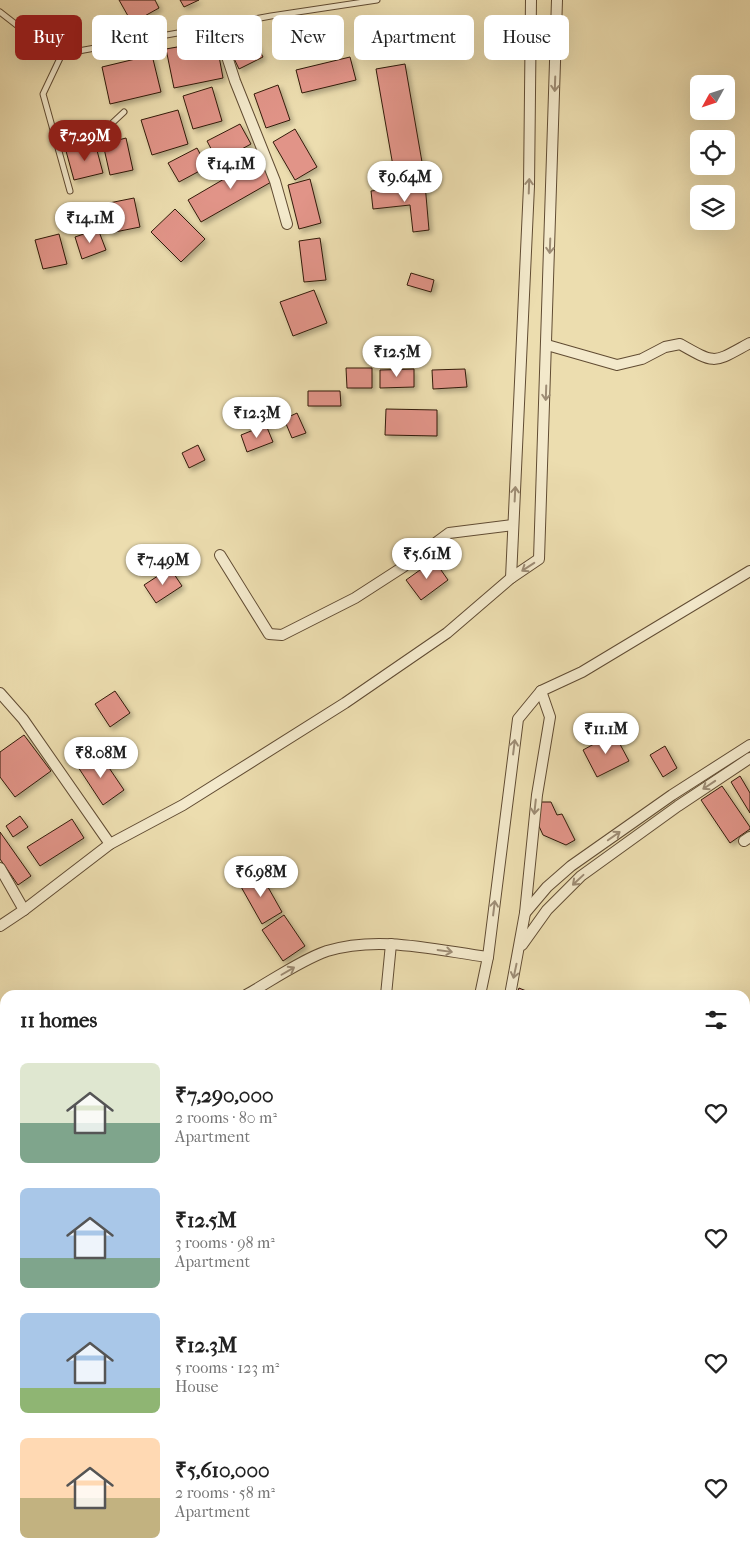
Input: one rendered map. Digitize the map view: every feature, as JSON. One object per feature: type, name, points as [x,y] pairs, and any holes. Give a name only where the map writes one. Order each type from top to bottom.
[{"type":"street","points":[[510,578],[529,186],[531,0]]},
{"type":"street","points":[[0,926],[24,910],[110,844],[183,805],[345,703],[447,633],[510,578],[539,559],[557,0]]},
{"type":"street","points":[[228,60],[275,181],[287,224]]},
{"type":"street","points":[[547,345],[617,365],[642,358],[665,347],[680,344],[707,360],[720,359],[750,343]]},
{"type":"street","points":[[220,556],[269,634],[282,635],[354,598],[403,568],[449,533],[513,524]]},
{"type":"street","points":[[481,990],[488,957],[518,719],[541,691],[582,672],[750,570]]},
{"type":"street","points":[[511,990],[525,913],[537,795],[550,716],[541,691]]},
{"type":"street","points":[[0,694],[23,719],[110,844]]},
{"type":"street","points":[[525,913],[547,887],[571,866],[672,795],[750,745]]},
{"type":"street","points":[[520,948],[548,910],[581,876],[678,806],[750,758]]},
{"type":"street","points":[[0,868],[24,910]]},
{"type":"street","points":[[255,990],[315,956],[360,944],[391,944],[488,957]]},
{"type":"street","points":[[386,990],[391,944]]},
{"type":"lane","points":[[262,19],[377,0]]},
{"type":"lane","points":[[0,12],[15,24]]},
{"type":"lane","points":[[82,50],[177,33]]},
{"type":"lane","points":[[59,60],[43,94],[70,191]]},
{"type":"lane","points":[[56,142],[108,127],[124,112]]},
{"type":"building","points":[[119,0],[155,0],[159,8],[146,15],[127,15]]},
{"type":"building","points":[[180,0],[199,0],[184,7]]},
{"type":"building","points":[[177,47],[177,60],[220,60],[223,78],[174,88],[167,49]]},
{"type":"building","points":[[350,57],[356,80],[302,93],[296,70],[344,60]]},
{"type":"building","points":[[131,60],[153,60],[161,92],[110,104],[102,67]]},
{"type":"building","points":[[235,60],[257,60],[239,69]]},
{"type":"building","points":[[405,64],[422,162],[393,166],[376,69]]},
{"type":"building","points":[[278,85],[290,120],[266,128],[254,94]]},
{"type":"building","points":[[212,87],[222,121],[193,129],[183,96]]},
{"type":"building","points":[[178,110],[188,144],[152,155],[141,120]]},
{"type":"building","points":[[240,124],[251,144],[218,162],[207,141]]},
{"type":"building","points":[[295,129],[317,167],[295,180],[273,142]]},
{"type":"building","points":[[126,138],[133,170],[110,175],[103,144]]},
{"type":"building","points":[[95,143],[103,173],[74,180],[66,151]]},
{"type":"building","points":[[197,148],[207,167],[179,182],[168,163]]},
{"type":"building","points":[[260,158],[273,181],[201,222],[188,200]]},
{"type":"building","points":[[310,179],[321,223],[299,229],[288,185]]},
{"type":"building","points":[[425,184],[429,230],[413,232],[410,205],[373,209],[371,191]]},
{"type":"building","points":[[134,198],[140,227],[110,233],[104,204]]},
{"type":"building","points":[[95,203],[99,221],[76,226],[72,207]]},
{"type":"building","points":[[175,209],[205,239],[181,262],[151,232]]},
{"type":"building","points":[[98,229],[106,250],[82,259],[75,237]]},
{"type":"building","points":[[59,234],[67,264],[43,269],[35,240]]},
{"type":"building","points":[[320,238],[326,280],[304,282],[299,241]]},
{"type":"building","points":[[411,273],[434,280],[431,292],[407,285]]},
{"type":"building","points":[[314,290],[327,323],[293,336],[280,302]]},
{"type":"building","points":[[346,368],[372,368],[372,388],[347,388]]},
{"type":"building","points":[[414,369],[414,387],[380,388],[380,370]]},
{"type":"building","points":[[465,369],[467,387],[433,389],[432,370]]},
{"type":"building","points":[[308,391],[340,391],[341,406],[308,406]]},
{"type":"building","points":[[386,409],[437,410],[437,436],[385,435]]},
{"type":"building","points":[[297,413],[306,433],[292,438],[284,419]]},
{"type":"building","points":[[266,425],[273,442],[247,452],[241,435]]},
{"type":"building","points":[[198,445],[205,460],[189,468],[182,453]]},
{"type":"building","points":[[434,560],[448,580],[421,600],[406,580]]},
{"type":"building","points":[[170,568],[182,586],[156,603],[144,585]]},
{"type":"building","points":[[115,691],[130,713],[110,727],[95,704]]},
{"type":"building","points":[[614,733],[629,761],[597,777],[583,750]]},
{"type":"building","points":[[24,735],[51,771],[15,797],[0,777],[0,752]]},
{"type":"building","points":[[665,746],[677,768],[663,777],[650,755]]},
{"type":"building","points":[[99,753],[124,790],[103,805],[78,767]]},
{"type":"building","points":[[740,776],[750,793],[750,813],[731,782]]},
{"type":"building","points":[[722,786],[750,827],[750,829],[730,843],[701,800]]},
{"type":"building","points":[[538,802],[551,802],[557,815],[562,814],[575,840],[566,845],[543,835],[538,824]]},
{"type":"building","points":[[20,816],[28,827],[13,837],[6,826]]},
{"type":"building","points":[[72,819],[84,838],[40,866],[27,847]]},
{"type":"building","points":[[0,832],[31,876],[18,885],[0,859]]},
{"type":"building","points":[[260,873],[282,912],[262,924],[240,885]]},
{"type":"building","points":[[284,915],[305,946],[283,961],[262,930]]}]
